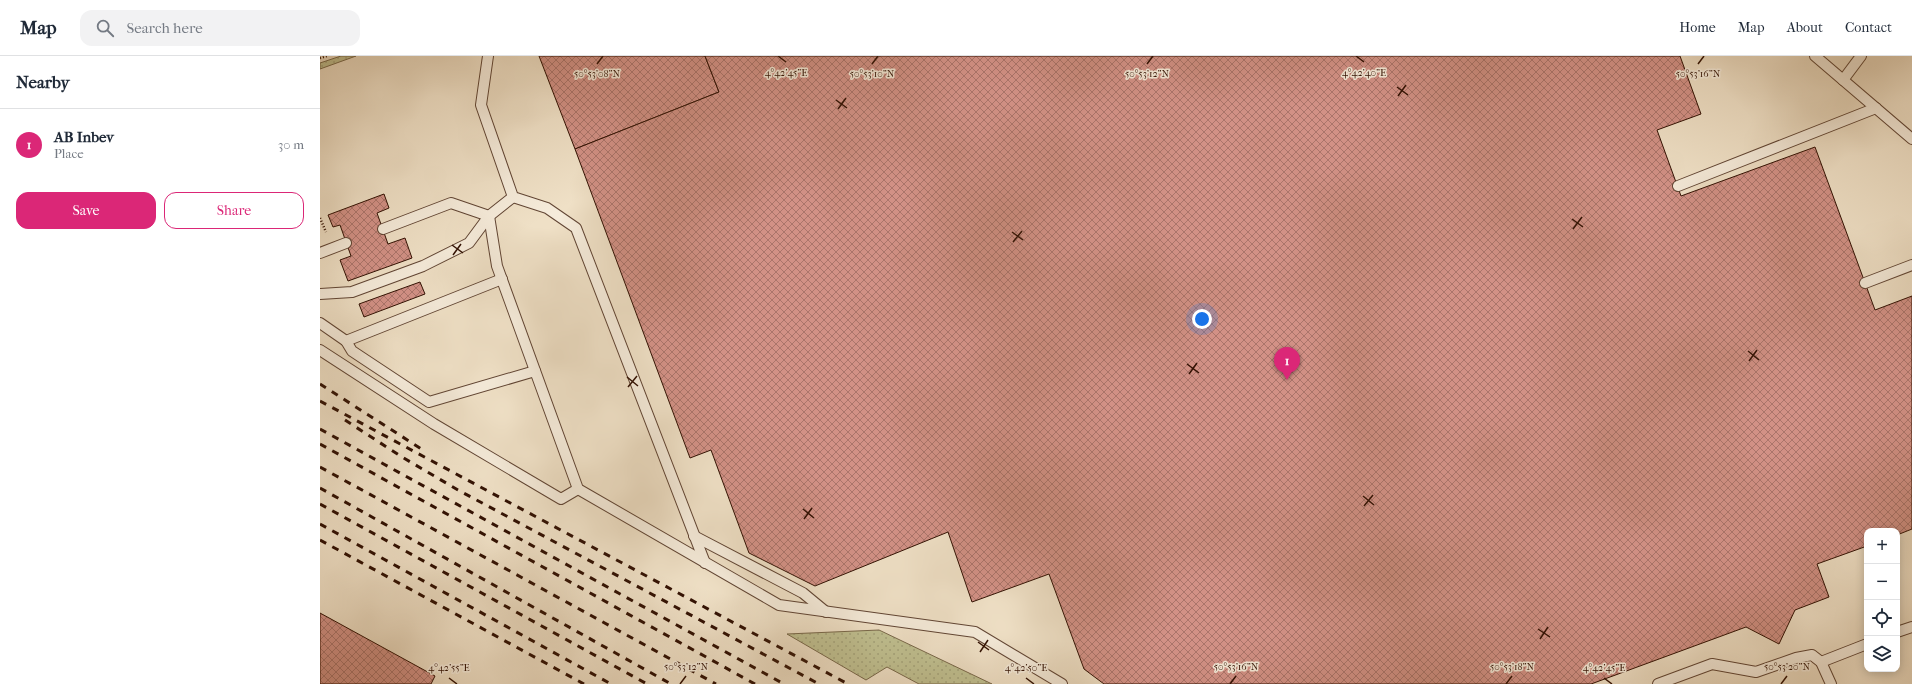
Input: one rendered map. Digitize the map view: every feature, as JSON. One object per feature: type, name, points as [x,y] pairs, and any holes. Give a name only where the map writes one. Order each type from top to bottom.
[{"type":"lane","points":[[488,56],[481,105],[513,197]]},
{"type":"lane","points":[[1815,56],[1912,139]]},
{"type":"lane","points":[[1843,80],[1861,56]]},
{"type":"lane","points":[[1678,186],[1876,108]]},
{"type":"lane","points":[[320,294],[352,292],[423,266],[469,243],[489,216],[513,197]]},
{"type":"lane","points":[[513,197],[547,208],[576,228],[705,564]]},
{"type":"lane","points":[[383,229],[451,203],[489,216]]},
{"type":"lane","points":[[489,216],[497,266],[578,489],[705,564],[779,605],[974,632],[1062,684]]},
{"type":"lane","points":[[320,253],[346,243]]},
{"type":"lane","points":[[1865,283],[1912,265]]},
{"type":"lane","points":[[346,340],[502,279]]},
{"type":"lane","points":[[320,323],[346,340],[352,351],[429,402],[535,371]]},
{"type":"lane","points":[[320,350],[434,424],[561,499],[578,489]]},
{"type":"lane","points":[[694,536],[803,593],[826,612]]},
{"type":"lane","points":[[1900,631],[1912,627]]},
{"type":"lane","points":[[1821,662],[1864,645]]},
{"type":"lane","points":[[1658,684],[1712,664],[1756,672],[1796,658],[1812,655],[1821,662],[1831,684]]},
{"type":"path","points":[[320,58],[327,56]]},
{"type":"path","points":[[320,218],[326,232],[333,230]]},
{"type":"green space","points":[[341,56],[356,56],[320,69],[320,63]]},
{"type":"green space","points":[[879,630],[992,684],[919,684],[887,667],[866,680],[787,634]]},
{"type":"building","points":[[539,56],[705,56],[719,92],[575,149]]},
{"type":"building","points":[[705,56],[1680,56],[1701,114],[1657,130],[1681,196],[1815,147],[1875,310],[1912,296],[1912,529],[1900,534],[1900,528],[1864,528],[1864,547],[1817,564],[1829,597],[1795,610],[1779,644],[1746,627],[1591,684],[1104,684],[1084,669],[1049,574],[972,602],[948,532],[815,586],[749,553],[711,450],[690,458],[575,149],[719,92]]},
{"type":"building","points":[[384,194],[389,208],[377,213],[388,244],[405,238],[412,258],[348,281],[340,260],[351,256],[340,225],[333,227],[328,215]]},
{"type":"building","points":[[420,282],[425,294],[364,317],[359,304]]},
{"type":"building","points":[[320,613],[435,676],[431,684],[320,684]]},
{"type":"railway","points":[[320,384],[423,450]]},
{"type":"railway","points":[[320,401],[848,684]]},
{"type":"railway","points":[[345,420],[402,457],[458,490],[819,684]]},
{"type":"railway","points":[[320,429],[784,684]]},
{"type":"railway","points":[[320,444],[755,684]]},
{"type":"railway","points":[[320,467],[716,684]]},
{"type":"railway","points":[[320,488],[671,684]]},
{"type":"railway","points":[[320,504],[647,684]]},
{"type":"railway","points":[[320,524],[611,684]]},
{"type":"railway","points":[[320,540],[584,684]]},
{"type":"place","name":"AB Inbev","points":[[1287,380]]}]
